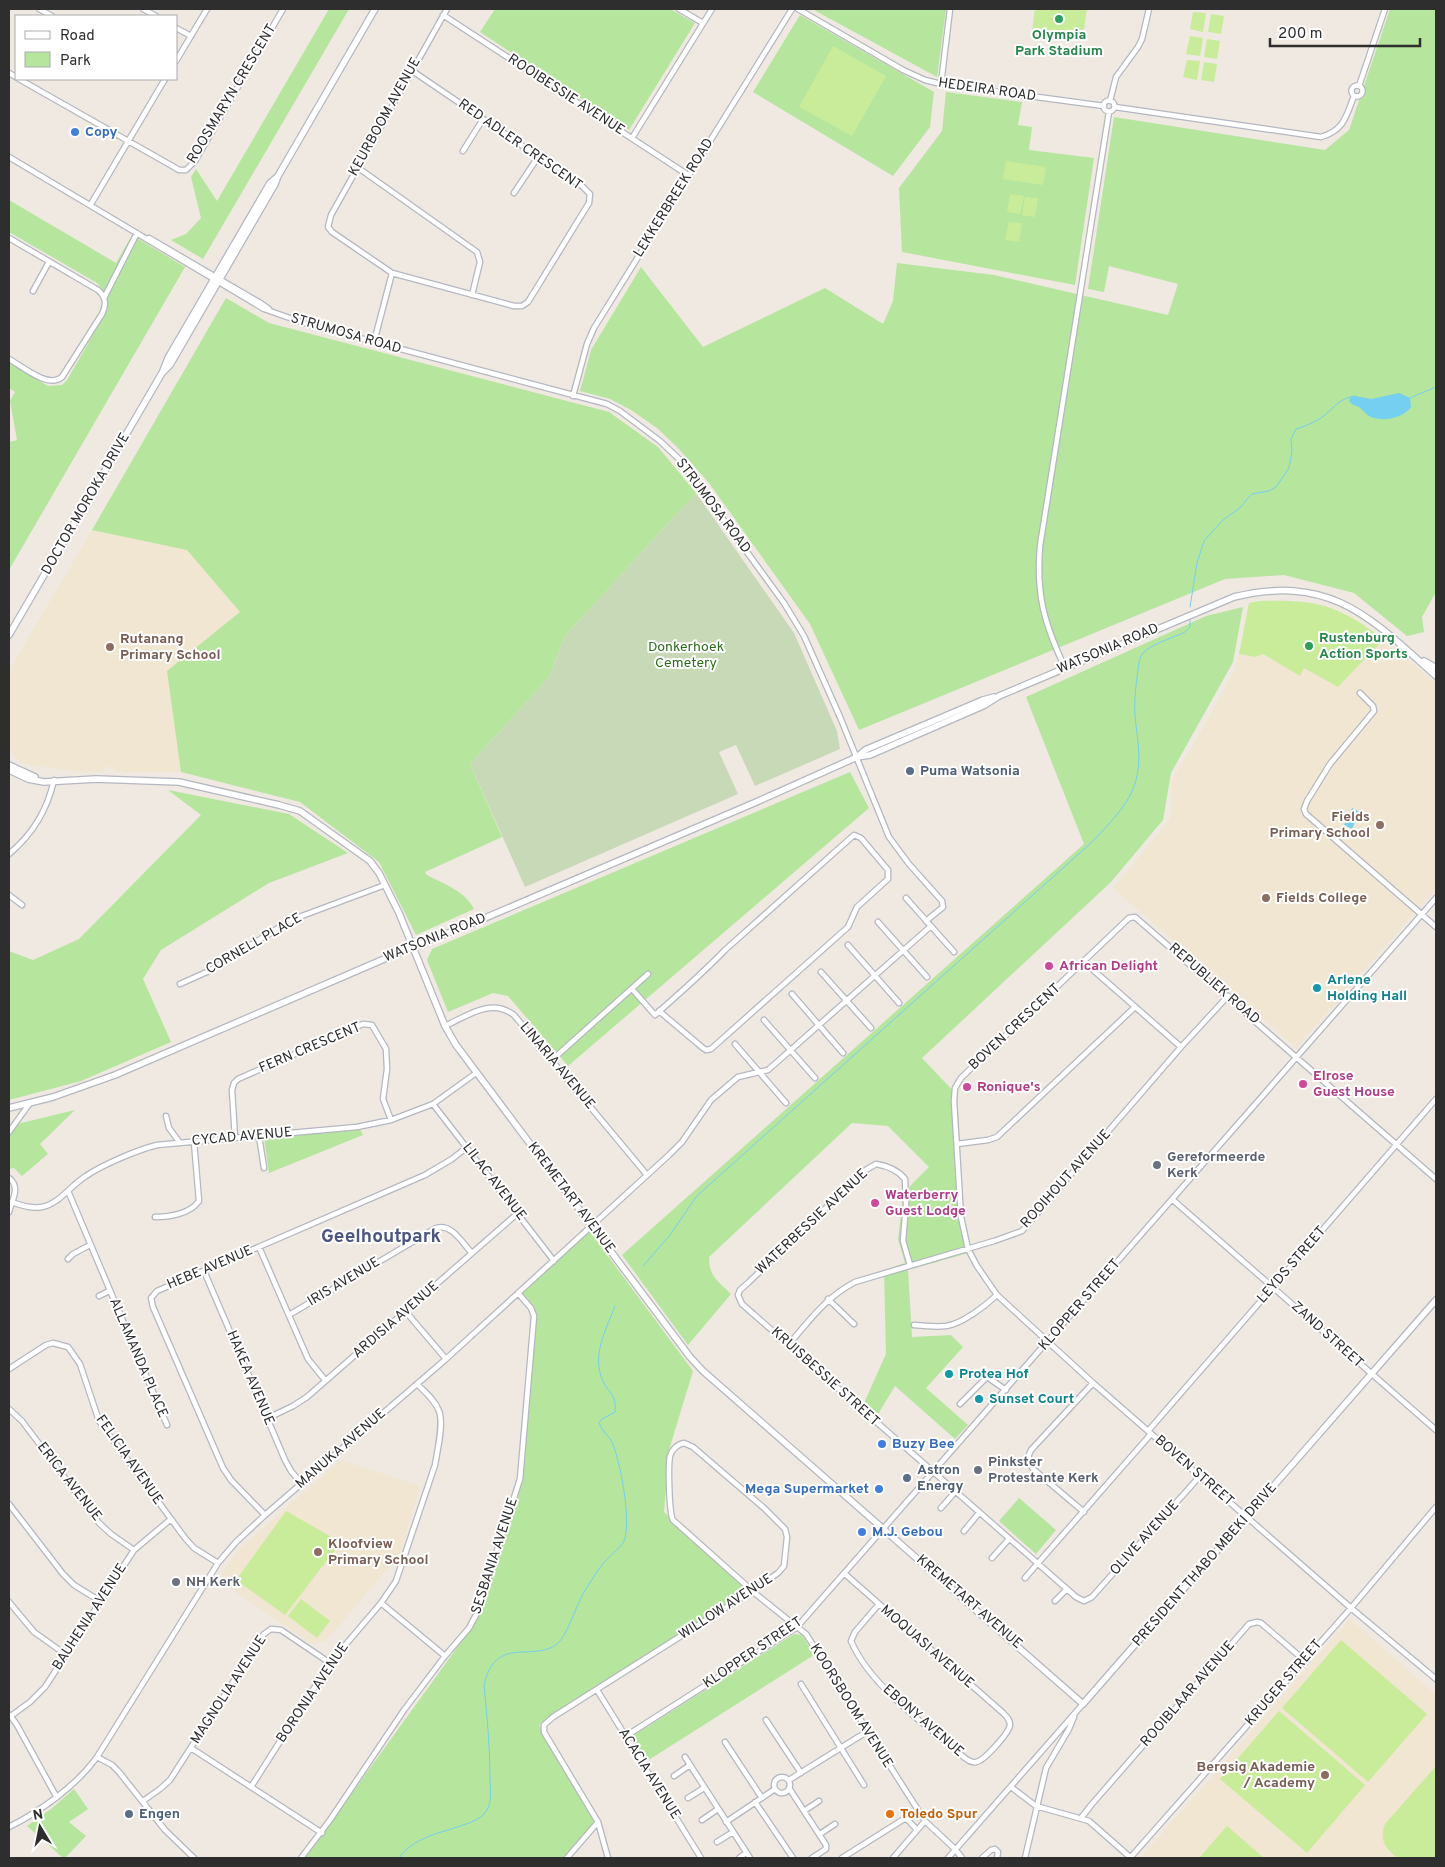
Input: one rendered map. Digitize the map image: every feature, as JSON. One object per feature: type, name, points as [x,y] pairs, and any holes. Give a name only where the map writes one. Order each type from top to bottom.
[{"type":"main road","name":"DOCTOR MOROKA DRIVE","points":[[9,636],[162,373],[170,364],[375,9]]},
{"type":"main road","name":"WATSONIA ROAD","points":[[9,1108],[86,1087],[115,1075],[412,947],[471,924],[752,804],[857,757],[865,750],[906,732],[983,700],[999,696],[1217,603],[1242,595],[1268,590],[1300,591],[1320,595],[1344,604],[1367,617],[1415,657]]},
{"type":"main road","points":[[1415,657],[1436,668]]},
{"type":"main road","points":[[1415,657],[1436,676]]},
{"type":"main road","name":"KREMETART AVENUE","points":[[9,765],[32,776],[61,781],[96,779],[179,782],[291,808],[307,816],[370,861],[375,866],[385,885],[445,1026],[456,1045],[690,1357],[703,1372],[1084,1704]]},
{"type":"main road","name":"KREMETART AVENUE","points":[[9,770],[28,779],[54,780]]},
{"type":"main road","name":"PRESIDENT THABO MBEKI DRIVE","points":[[1084,1704],[1436,1300]]},
{"type":"street","points":[[178,58],[207,9]]},
{"type":"street","name":"ROOSMARYN CRESCENT","points":[[21,80],[179,170],[186,170],[191,166],[283,9]]},
{"type":"street","name":"KEURBOOM AVENUE","points":[[328,227],[328,220],[447,9]]},
{"type":"street","points":[[678,9],[703,23]]},
{"type":"street","points":[[632,138],[712,9]]},
{"type":"street","name":"LEKKERBREEK ROAD","points":[[573,396],[590,335],[792,9]]},
{"type":"street","name":"HEDEIRA ROAD","points":[[798,9],[903,70],[925,80],[941,84],[1104,106]]},
{"type":"street","points":[[941,84],[950,9]]},
{"type":"street","points":[[1066,668],[1052,640],[1040,600],[1038,565],[1040,546],[1108,112],[1104,106],[1110,100],[1116,77],[1138,47],[1149,9]]},
{"type":"street","points":[[1359,86],[1385,9]]},
{"type":"street","name":"ROOIBESSIE AVENUE","points":[[443,15],[688,175]]},
{"type":"street","points":[[178,29],[191,36]]},
{"type":"street","name":"RED ADLER CRESCENT","points":[[328,227],[332,232],[392,273],[517,306],[526,304],[589,204],[590,198],[587,191],[411,70]]},
{"type":"street","points":[[91,204],[164,80]]},
{"type":"street","points":[[1115,107],[1320,137],[1333,132],[1344,123],[1354,96],[1351,90],[1353,87],[1359,86]]},
{"type":"street","points":[[1354,96],[1362,94],[1362,88],[1359,86]]},
{"type":"street","points":[[1110,100],[1115,107]]},
{"type":"street","points":[[1108,112],[1114,110],[1115,107]]},
{"type":"street","points":[[463,151],[483,119]]},
{"type":"street","name":"STRUMOSA ROAD","points":[[9,157],[262,304],[269,310],[289,319],[607,404],[620,411],[669,448],[689,471],[804,636],[857,757],[889,837],[909,864],[942,900],[943,906],[926,921]]},
{"type":"street","points":[[514,193],[538,157]]},
{"type":"street","points":[[357,167],[477,252],[480,262],[472,295]]},
{"type":"street","points":[[104,298],[137,233]]},
{"type":"street","points":[[9,238],[98,290],[104,298],[106,305],[59,380],[48,381],[9,358]]},
{"type":"street","points":[[33,290],[49,262]]},
{"type":"street","points":[[374,342],[392,273]]},
{"type":"street","points":[[1360,694],[1373,706],[1374,711],[1330,764],[1304,809],[1310,817],[1436,927]]},
{"type":"street","points":[[9,854],[39,822],[54,780]]},
{"type":"street","points":[[632,988],[655,1015],[659,1011],[851,836],[856,834],[861,838],[888,870],[888,879],[857,907],[848,927],[711,1048],[706,1050],[702,1048],[659,1011]]},
{"type":"street","name":"CORNELL PLACE","points":[[180,984],[225,962],[291,920],[385,885]]},
{"type":"street","points":[[9,902],[10,896],[22,905]]},
{"type":"street","points":[[906,898],[954,952]]},
{"type":"street","name":"KLOPPER STREET","points":[[626,1736],[797,1627],[885,1529],[1436,898]]},
{"type":"street","name":"REPUBLIEK ROAD","points":[[1129,918],[1138,918],[1436,1179]]},
{"type":"street","name":"BOVEN CRESCENT","points":[[968,1249],[962,1228],[954,1088],[1129,918]]},
{"type":"street","points":[[878,922],[927,977]]},
{"type":"street","points":[[760,1073],[768,1070],[931,926]]},
{"type":"street","points":[[848,945],[899,1003]]},
{"type":"street","points":[[1084,962],[1181,1047]]},
{"type":"street","points":[[821,972],[871,1028]]},
{"type":"street","points":[[553,1059],[648,974]]},
{"type":"street","points":[[792,994],[843,1053]]},
{"type":"street","name":"ROOIHOUT AVENUE","points":[[789,1344],[828,1299],[855,1282],[1022,1231],[1181,1047],[1228,996]]},
{"type":"street","name":"LINARIA AVENUE","points":[[445,1026],[488,1007],[498,1007],[514,1015],[553,1059],[647,1175]]},
{"type":"street","points":[[957,1144],[997,1137],[1135,1007]]},
{"type":"street","points":[[764,1020],[815,1078]]},
{"type":"street","name":"FERN CRESCENT","points":[[235,1138],[232,1090],[234,1083],[363,1024],[372,1025],[386,1049],[387,1069],[383,1099],[391,1120]]},
{"type":"street","points":[[735,1044],[786,1103]]},
{"type":"street","name":"CYCAD AVENUE","points":[[11,1202],[42,1207],[50,1204],[86,1176],[144,1149],[157,1145],[358,1127],[391,1120],[433,1104],[476,1073]]},
{"type":"street","name":"MANUKA AVENUE","points":[[9,1827],[26,1818],[85,1774],[218,1563],[236,1542],[301,1483],[446,1359],[647,1175],[682,1142],[711,1100],[738,1077],[760,1073]]},
{"type":"street","name":"LEYDS STREET","points":[[1025,1578],[1084,1512],[1273,1286],[1436,1100]]},
{"type":"street","points":[[9,1132],[30,1103]]},
{"type":"street","name":"LILAC AVENUE","points":[[433,1104],[554,1261]]},
{"type":"street","points":[[166,1116],[169,1128],[180,1143]]},
{"type":"street","points":[[259,1136],[264,1168]]},
{"type":"street","points":[[154,1217],[174,1216],[196,1205],[199,1200],[194,1142]]},
{"type":"street","name":"HEBE AVENUE","points":[[264,1516],[230,1480],[223,1468],[151,1298],[157,1291],[425,1175],[446,1164],[467,1147]]},
{"type":"street","name":"WATERBESSIE AVENUE","points":[[748,1282],[868,1168],[876,1164],[898,1172],[905,1179],[906,1206],[903,1241],[910,1265]]},
{"type":"street","points":[[9,1212],[16,1192],[11,1180]]},
{"type":"street","name":"ALLAMANDA PLACE","points":[[68,1191],[167,1426]]},
{"type":"street","name":"ZAND STREET","points":[[1173,1200],[1436,1430]]},
{"type":"street","name":"ARDISIA AVENUE","points":[[268,1418],[300,1402],[518,1213]]},
{"type":"street","name":"IRIS AVENUE","points":[[289,1315],[436,1228],[445,1227],[450,1229],[472,1253]]},
{"type":"street","points":[[68,1259],[73,1254],[90,1245]]},
{"type":"street","points":[[259,1247],[308,1359],[325,1380]]},
{"type":"street","name":"BOVEN STREET","points":[[968,1249],[997,1295],[1093,1384],[1350,1608],[1436,1680]]},
{"type":"street","name":"HAKEA AVENUE","points":[[204,1271],[291,1471],[301,1483]]},
{"type":"street","name":"KRUISBESSIE STREET","points":[[748,1282],[740,1290],[739,1300],[933,1473],[1067,1589],[1084,1601],[1089,1599]]},
{"type":"street","name":"ALLAMANDA PLACE","points":[[99,1296],[109,1291]]},
{"type":"street","name":"SESBANIA AVENUE","points":[[301,1858],[322,1832],[379,1745],[474,1620],[520,1480],[534,1316],[531,1308],[518,1293]]},
{"type":"street","points":[[914,1325],[938,1326],[952,1324],[988,1303],[997,1295]]},
{"type":"street","points":[[828,1299],[854,1324]]},
{"type":"street","points":[[406,1312],[446,1359]]},
{"type":"street","name":"FELICIA AVENUE","points":[[9,1369],[46,1345],[53,1343],[68,1347],[80,1364],[99,1421],[194,1548],[218,1563]]},
{"type":"street","points":[[960,1404],[987,1377],[1006,1390]]},
{"type":"street","name":"BORONIA AVENUE","points":[[251,1787],[330,1663],[381,1603],[396,1581],[435,1465],[438,1449],[440,1413],[434,1402],[418,1384]]},
{"type":"street","points":[[1084,1512],[1033,1469],[1029,1464],[1028,1458],[1031,1450],[1093,1384]]},
{"type":"street","name":"ERICA AVENUE","points":[[9,1409],[22,1422],[99,1522],[111,1534],[134,1550]]},
{"type":"street","name":"WILLOW AVENUE","points":[[598,1822],[544,1732],[544,1725],[553,1717],[752,1591],[778,1573],[784,1566],[787,1537],[785,1529],[764,1508],[693,1447],[684,1443],[680,1444]]},
{"type":"street","name":"KOORSBOOM AVENUE","points":[[680,1444],[670,1455],[672,1517],[752,1591],[806,1634],[925,1821],[962,1858]]},
{"type":"street","name":"OLIVE AVENUE","points":[[1089,1599],[1200,1476]]},
{"type":"street","points":[[941,1508],[955,1492]]},
{"type":"street","points":[[9,1504],[74,1585],[100,1601]]},
{"type":"street","name":"KRUGER STREET","points":[[1130,1858],[1350,1608],[1436,1507]]},
{"type":"street","points":[[964,1531],[980,1513]]},
{"type":"street","name":"BAUHENIA AVENUE","points":[[10,1715],[37,1696],[51,1678],[134,1550],[171,1519]]},
{"type":"street","points":[[992,1558],[1009,1539]]},
{"type":"street","name":"MOQUASI AVENUE","points":[[845,1574],[1009,1720]]},
{"type":"street","points":[[1055,1602],[1067,1589]]},
{"type":"street","points":[[9,1602],[34,1632],[65,1654]]},
{"type":"street","points":[[381,1603],[445,1656]]},
{"type":"street","name":"EBONY AVENUE","points":[[879,1604],[855,1632],[852,1641],[882,1687],[972,1762],[977,1762],[985,1757],[1007,1733],[1010,1726],[1009,1720]]},
{"type":"street","name":"ROOIBLAAR AVENUE","points":[[1082,1818],[1092,1804],[1249,1624],[1261,1623],[1304,1660]]},
{"type":"street","name":"MAGNOLIA AVENUE","points":[[142,1801],[170,1780],[259,1641],[268,1631],[281,1630],[330,1663]]},
{"type":"street","points":[[801,1684],[864,1785]]},
{"type":"street","name":"ACACIA AVENUE","points":[[597,1690],[701,1858]]},
{"type":"street","name":"PRESIDENT THABO MBEKI DRIVE","points":[[1025,1858],[1046,1768],[1069,1730],[1075,1713],[1084,1704]]},
{"type":"street","points":[[948,1858],[1075,1713]]},
{"type":"street","points":[[10,1715],[56,1796]]},
{"type":"street","points":[[766,1720],[801,1773]]},
{"type":"street","points":[[789,1780],[868,1732]]},
{"type":"street","points":[[725,1742],[762,1798]]},
{"type":"street","points":[[191,1748],[322,1832]]},
{"type":"street","points":[[97,1757],[112,1765],[119,1772],[165,1830],[193,1858]]},
{"type":"street","points":[[685,1757],[748,1856],[739,1858]]},
{"type":"street","points":[[674,1776],[690,1765]]},
{"type":"street","points":[[775,1790],[774,1782],[777,1778],[782,1777],[789,1780]]},
{"type":"street","points":[[789,1780],[789,1788],[826,1843],[827,1847],[812,1858]]},
{"type":"street","points":[[1011,1786],[1036,1806],[1082,1818],[1094,1825],[1130,1858]]},
{"type":"street","points":[[688,1798],[704,1788]]},
{"type":"street","points":[[775,1790],[782,1793],[786,1792],[789,1788]]},
{"type":"street","points":[[726,1822],[775,1790]]},
{"type":"street","points":[[756,1802],[793,1858]]},
{"type":"street","points":[[804,1810],[819,1802]]},
{"type":"street","points":[[702,1820],[718,1809]]},
{"type":"street","points":[[842,1858],[904,1820],[908,1820],[917,1830]]},
{"type":"street","points":[[892,1858],[925,1821]]},
{"type":"street","points":[[567,1858],[598,1822]]},
{"type":"street","points":[[598,1822],[608,1858]]},
{"type":"street","points":[[820,1834],[835,1824]]},
{"type":"street","points":[[717,1842],[733,1832]]},
{"type":"street","points":[[982,1858],[995,1849],[998,1852],[997,1858]]},
{"type":"shaded area","name":"Rutanang Primary School","points":[[92,530],[187,549],[240,612],[168,671],[181,772],[117,772],[111,766],[102,772],[80,772],[22,764],[9,749],[9,671]]},
{"type":"shaded area","points":[[1384,639],[1436,683],[1436,888],[1296,1048],[1113,888],[1170,819],[1172,780],[1235,669],[1239,654],[1255,657],[1263,654],[1299,676],[1303,667],[1338,687]]},
{"type":"shaded area","name":"Kloofview Primary School","points":[[341,1460],[420,1486],[400,1554],[326,1641],[312,1644],[218,1580],[237,1551]]},
{"type":"shaded area","name":"Bergsig Akademie / Academy","points":[[1350,1619],[1436,1695],[1436,1858],[1143,1858],[1143,1855]]},
{"type":"green space","points":[[329,9],[349,9],[203,259],[171,240],[186,234],[201,218],[191,177],[196,169],[217,201]]},
{"type":"green space","points":[[495,9],[670,9],[695,23],[629,130],[480,32]]},
{"type":"green space","points":[[812,9],[946,9],[937,77]]},
{"type":"green space","name":"Olympia Park Stadium","points":[[1035,9],[1087,9],[1083,36],[1032,30]]},
{"type":"green space","points":[[1390,9],[1436,9],[1436,592],[1422,617],[1424,632],[1407,636],[1354,593],[1284,575],[1225,579],[859,730],[810,624],[709,483],[678,448],[657,428],[631,410],[610,399],[580,391],[591,350],[641,267],[703,347],[825,288],[883,324],[893,301],[897,263],[994,275],[1168,315],[1178,284],[1109,266],[1104,292],[1088,289],[1114,117],[1325,150],[1349,130]]},
{"type":"green space","points":[[1193,12],[1206,13],[1203,32],[1190,29]]},
{"type":"green space","points":[[1211,14],[1224,16],[1221,34],[1208,32]]},
{"type":"green space","points":[[800,15],[934,92],[930,127],[893,176],[753,92]]},
{"type":"green space","points":[[1190,36],[1203,38],[1200,56],[1186,54]]},
{"type":"green space","points":[[1207,39],[1220,41],[1217,59],[1204,57]]},
{"type":"green space","points":[[833,46],[886,76],[852,136],[799,107]]},
{"type":"green space","points":[[1187,60],[1200,61],[1197,80],[1183,77]]},
{"type":"green space","points":[[1204,62],[1217,64],[1214,82],[1201,80]]},
{"type":"green space","points":[[946,92],[1022,102],[1018,125],[1032,127],[1029,150],[1094,158],[1075,285],[902,252],[899,188],[942,131]]},
{"type":"green space","points":[[1006,161],[1046,167],[1043,185],[1003,179]]},
{"type":"green space","points":[[1010,194],[1024,196],[1020,214],[1007,212]]},
{"type":"green space","points":[[1025,197],[1038,198],[1035,217],[1022,215]]},
{"type":"green space","points":[[9,200],[116,263],[132,235],[185,267],[9,570],[9,442],[17,440],[10,401],[15,392],[9,388],[9,362],[48,386],[62,385],[67,380],[108,309],[106,295],[97,283],[9,232]]},
{"type":"green space","points":[[1009,222],[1022,223],[1019,242],[1005,240]]},
{"type":"green space","points":[[226,298],[269,323],[609,412],[658,447],[696,493],[565,636],[549,677],[470,764],[502,837],[425,872],[427,875],[460,893],[474,909],[416,935],[379,862],[300,802],[181,772],[167,671],[240,612],[187,550],[92,530]]},
{"type":"green space","name":"Donkerhoek Cemetery","points":[[696,493],[794,633],[837,731],[840,749],[755,786],[736,745],[719,752],[738,794],[525,887],[470,764],[549,677],[565,636]]},
{"type":"green space","name":"Rustenburg Action Sports","points":[[1260,601],[1297,601],[1326,606],[1353,618],[1384,639],[1338,687],[1304,668],[1300,676],[1263,654],[1255,657],[1239,654],[1249,603]]},
{"type":"green space","points":[[1243,607],[1233,662],[1171,773],[1163,820],[1111,882],[922,1058],[957,1095],[964,1218],[972,1252],[908,1270],[912,1337],[951,1335],[963,1347],[926,1388],[968,1425],[955,1439],[895,1386],[872,1424],[860,1412],[886,1354],[884,1270],[905,1263],[898,1239],[904,1192],[929,1167],[888,1126],[852,1123],[709,1257],[709,1264],[713,1274],[718,1282],[731,1294],[688,1345],[622,1255],[1084,844],[1026,697],[1206,616]]},
{"type":"green space","points":[[850,772],[869,808],[568,1066],[508,996],[493,993],[448,1012],[427,960],[432,949]]},
{"type":"green space","points":[[168,790],[289,814],[348,853],[269,883],[161,950],[143,979],[171,1042],[81,1081],[9,1100],[9,951],[33,960],[79,939],[201,815]]},
{"type":"green space","points":[[75,1110],[40,1144],[48,1154],[22,1176],[14,1168],[9,1169],[9,1126]]},
{"type":"green space","points":[[360,1129],[363,1135],[269,1173],[264,1138]]},
{"type":"green space","points":[[588,1229],[693,1371],[669,1450],[664,1512],[753,1590],[539,1725],[597,1818],[565,1858],[305,1858],[477,1620],[523,1477],[536,1313],[518,1293]]},
{"type":"green space","points":[[1019,1498],[1056,1530],[1036,1554],[999,1521]]},
{"type":"green space","points":[[286,1511],[335,1539],[338,1546],[285,1615],[236,1580]]},
{"type":"green space","points":[[301,1599],[330,1621],[317,1638],[288,1616]]},
{"type":"green space","points":[[794,1634],[802,1635],[814,1655],[647,1761],[631,1737]]},
{"type":"green space","points":[[1341,1640],[1427,1714],[1368,1782],[1282,1708]]},
{"type":"green space","points":[[1279,1711],[1365,1785],[1307,1853],[1220,1779]]},
{"type":"green space","points":[[1436,1766],[1436,1858],[1397,1858],[1384,1843],[1383,1830],[1385,1824]]},
{"type":"green space","points":[[74,1789],[88,1809],[69,1822],[86,1836],[63,1858],[27,1826]]},
{"type":"green space","points":[[1227,1826],[1264,1858],[1201,1858]]},
{"type":"water","points":[[1399,393],[1410,398],[1411,407],[1403,414],[1388,419],[1371,417],[1349,401],[1350,398],[1355,396],[1371,399]]},
{"type":"water","points":[[1352,808],[1360,812],[1352,829],[1344,825]]},
{"type":"waterway","points":[[1410,398],[1436,387]]},
{"type":"waterway","points":[[1190,607],[1197,563],[1204,541],[1223,520],[1241,507],[1252,494],[1269,491],[1276,487],[1289,468],[1292,451],[1291,439],[1296,429],[1318,420],[1342,401],[1355,396]]},
{"type":"waterway","points":[[643,1266],[670,1235],[696,1197],[1092,842],[1124,806],[1133,789],[1139,764],[1135,704],[1140,658],[1152,646],[1185,632],[1190,627],[1190,620]]},
{"type":"waterway","points":[[399,1858],[421,1840],[476,1820],[485,1813],[491,1793],[484,1685],[490,1669],[497,1660],[506,1655],[547,1649],[557,1644],[561,1640],[580,1599],[594,1575],[623,1543],[627,1523],[622,1477],[612,1442],[599,1423],[602,1419],[615,1412],[614,1398],[605,1386],[599,1362],[601,1343],[615,1306]]},
{"type":"place","name":"Olympia Park Stadium","points":[[1059,19]]},
{"type":"place","name":"Copy","points":[[75,132]]},
{"type":"place","name":"Rustenburg Action Sports","points":[[1309,646]]},
{"type":"place","name":"Rutanang Primary School","points":[[110,647]]},
{"type":"place","name":"Puma Watsonia","points":[[910,771]]},
{"type":"place","name":"Fields Primary School","points":[[1380,825]]},
{"type":"place","name":"Fields College","points":[[1266,898]]},
{"type":"place","name":"African Delight","points":[[1049,966]]},
{"type":"place","name":"Arlene Holding Hall","points":[[1317,988]]},
{"type":"place","name":"Elrose Guest House","points":[[1303,1084]]},
{"type":"place","name":"Ronique's","points":[[967,1087]]},
{"type":"place","name":"Gereformeerde Kerk","points":[[1157,1165]]},
{"type":"place","name":"Waterberry Guest Lodge","points":[[875,1203]]},
{"type":"place","name":"Protea Hof","points":[[949,1374]]},
{"type":"place","name":"Sunset Court","points":[[979,1399]]},
{"type":"place","name":"Buzy Bee","points":[[882,1444]]},
{"type":"place","name":"Pinkster Protestante Kerk","points":[[978,1470]]},
{"type":"place","name":"Astron Energy","points":[[907,1478]]},
{"type":"place","name":"Mega Supermarket","points":[[879,1489]]},
{"type":"place","name":"M.J. Gebou","points":[[862,1532]]},
{"type":"place","name":"Kloofview Primary School","points":[[318,1552]]},
{"type":"place","name":"NH Kerk","points":[[176,1582]]},
{"type":"place","name":"Bergsig Akademie / Academy","points":[[1325,1775]]},
{"type":"place","name":"Engen","points":[[129,1814]]},
{"type":"place","name":"Toledo Spur","points":[[890,1814]]},
{"type":"district","name":"Geelhoutpark","points":[[381,1237]]}]
